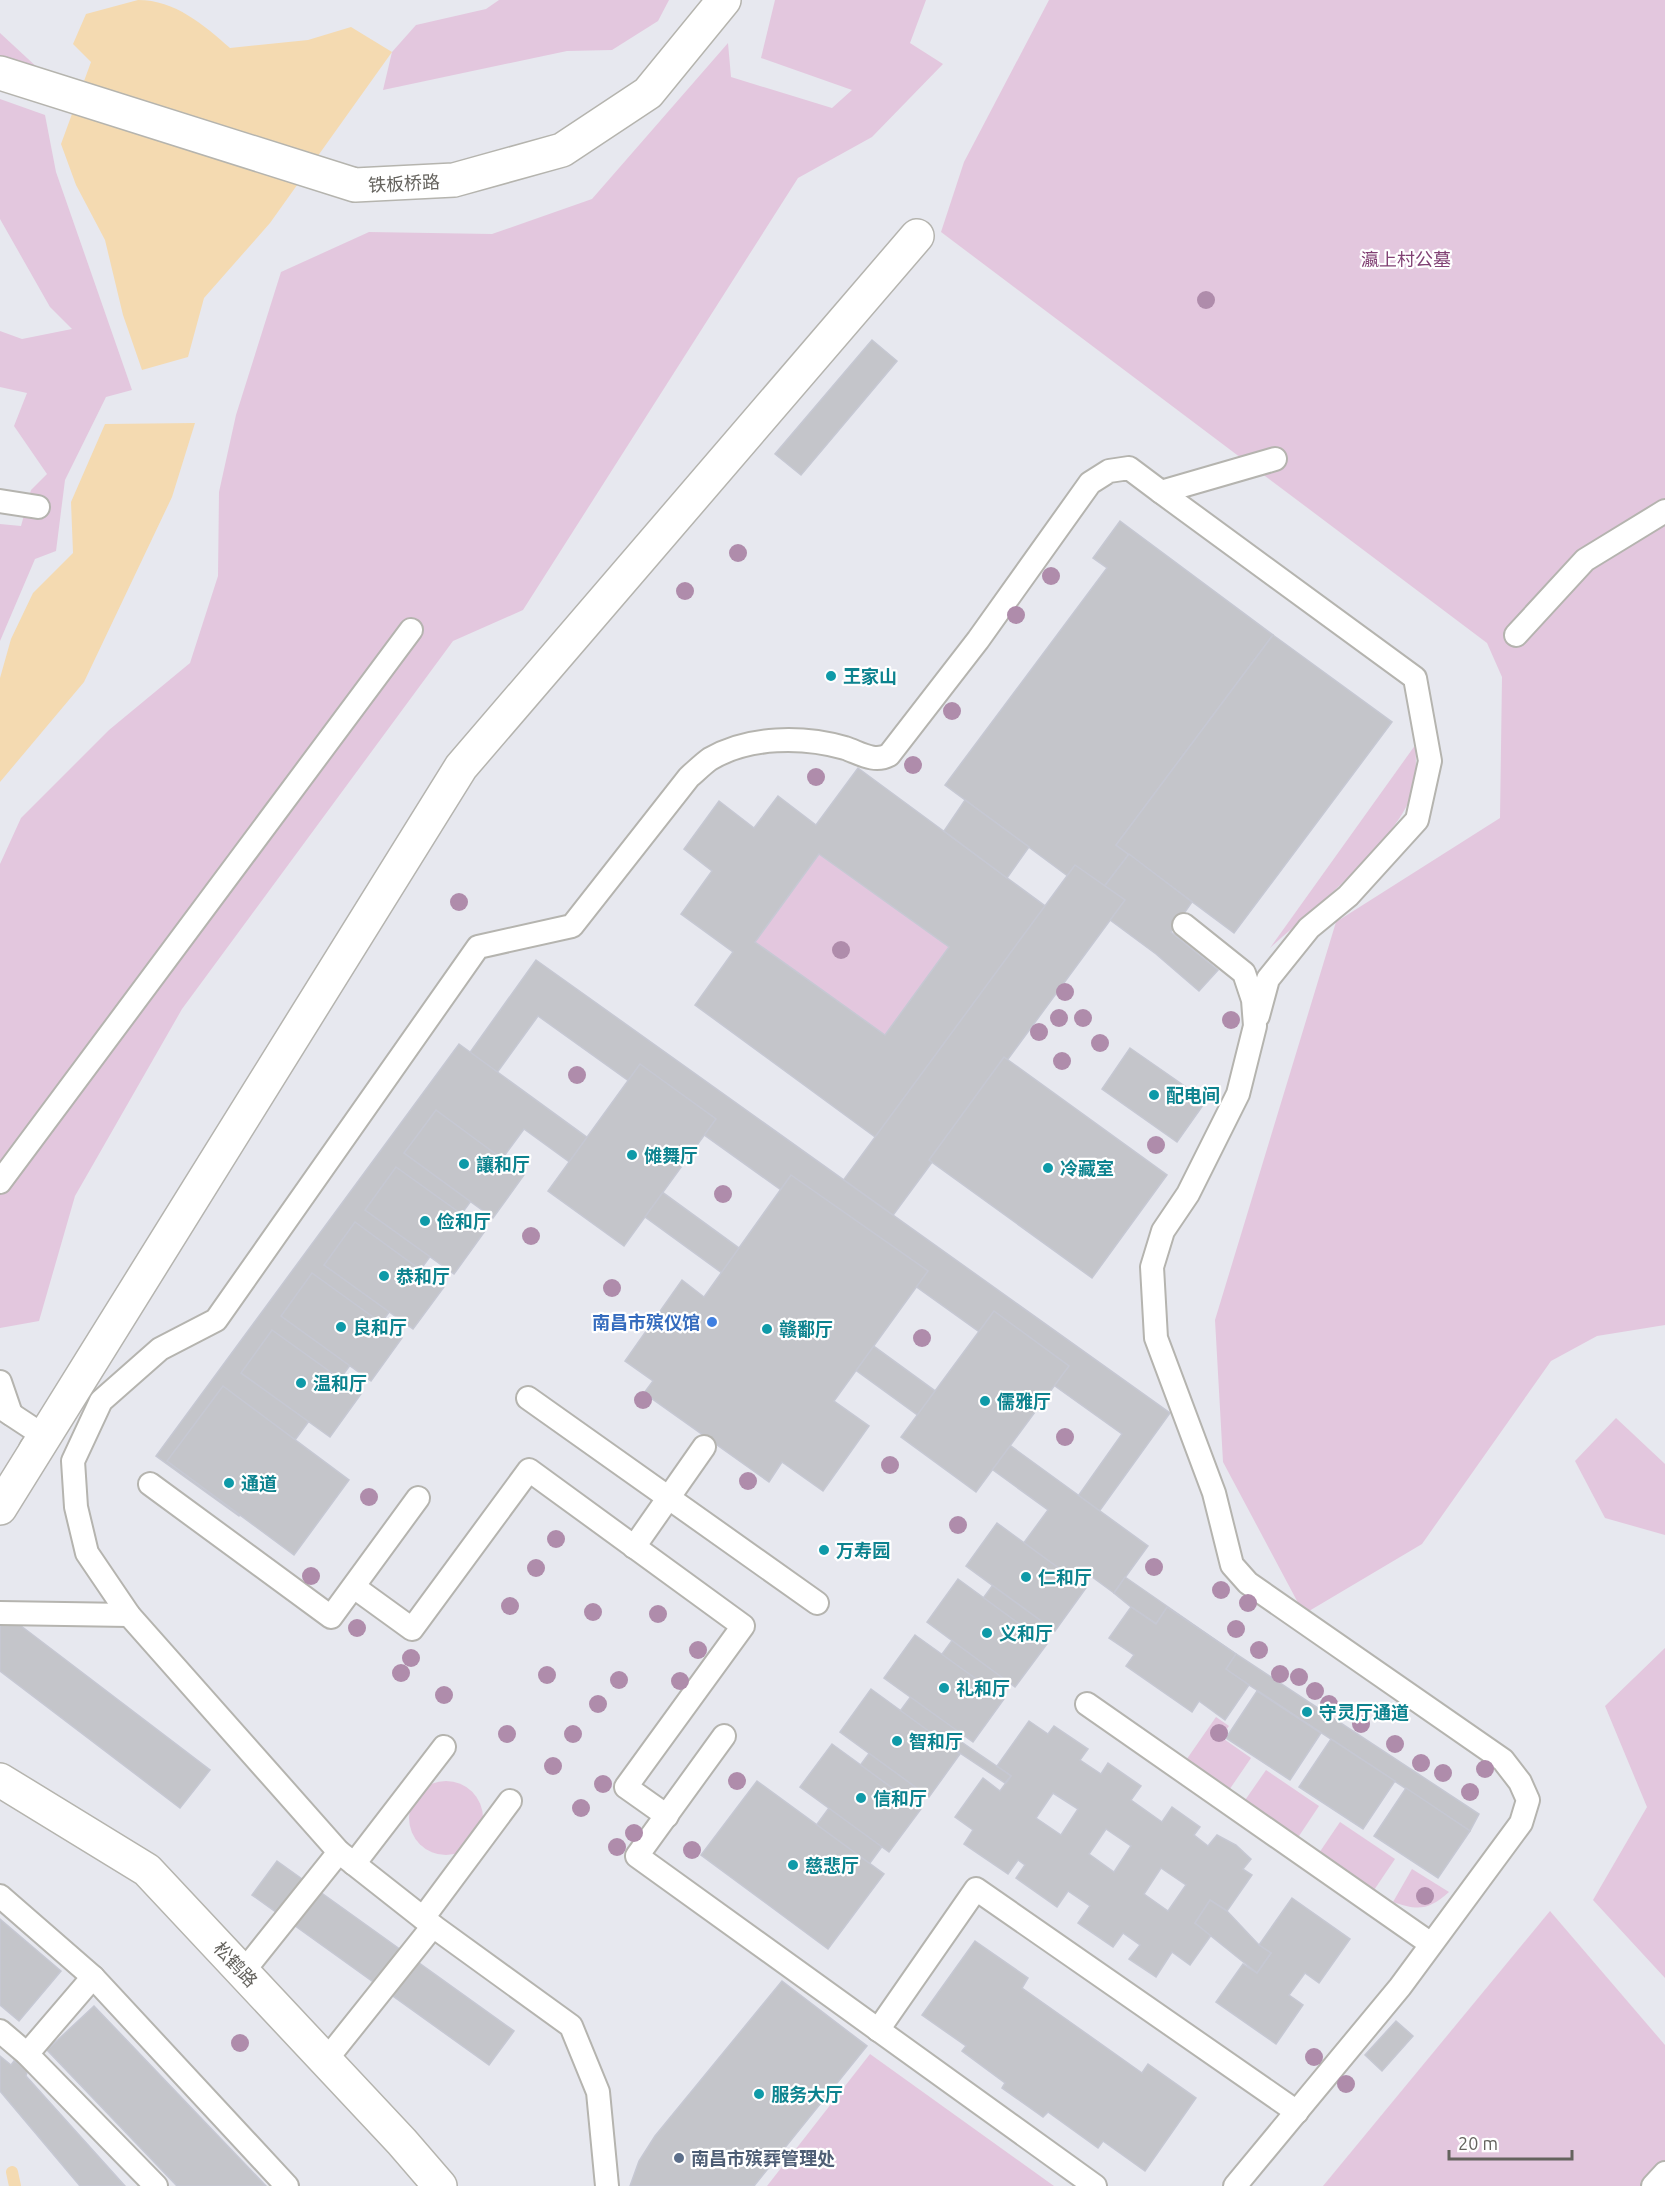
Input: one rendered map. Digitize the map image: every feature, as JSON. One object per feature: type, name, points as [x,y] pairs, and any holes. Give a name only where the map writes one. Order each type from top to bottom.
[{"type":"street","name":"铁板桥路","points":[[0,73],[356,185],[454,180],[562,150],[629,106],[648,93],[724,0]]},
{"type":"street","points":[[0,1508],[462,767],[917,236]]},
{"type":"street","name":"松鹤路","points":[[0,1780],[147,1870],[326,2060],[433,2184]]},
{"type":"lane","points":[[1161,492],[1275,459]]},
{"type":"lane","points":[[607,2186],[598,2092],[572,2026],[428,1922],[346,1858],[129,1615],[87,1553],[76,1507],[73,1461],[101,1401],[160,1349],[216,1320],[478,947],[572,926],[689,777],[711,759],[745,744],[809,741],[844,748],[877,759],[889,756],[978,640],[1090,483],[1109,471],[1129,468],[1415,678],[1430,761],[1418,820],[1348,896],[1309,928],[1268,979],[1238,1094],[1188,1194],[1163,1231],[1157,1249],[1152,1267],[1156,1338],[1214,1493],[1232,1565],[1248,1583],[1503,1760],[1520,1782],[1528,1800],[1521,1823],[1400,1987],[1235,2186]]},
{"type":"lane","points":[[0,501],[38,507]]},
{"type":"lane","points":[[1516,635],[1585,560],[1665,511]]},
{"type":"lane","points":[[0,1182],[411,630]]},
{"type":"lane","points":[[1184,925],[1244,973],[1253,1000],[1255,1026]]},
{"type":"lane","points":[[0,1382],[5,1410],[41,1434],[0,1494]]},
{"type":"lane","points":[[528,1398],[817,1603]]},
{"type":"lane","points":[[634,1547],[704,1447]]},
{"type":"lane","points":[[354,1587],[412,1629],[529,1470],[743,1626],[626,1786],[667,1816]]},
{"type":"lane","points":[[150,1484],[331,1617],[418,1497]]},
{"type":"lane","points":[[0,1613],[129,1615]]},
{"type":"lane","points":[[1087,1704],[1431,1944]]},
{"type":"lane","points":[[724,1736],[637,1856],[1095,2186]]},
{"type":"lane","points":[[243,1972],[444,1747]]},
{"type":"lane","points":[[326,2060],[428,1922],[510,1801]]},
{"type":"lane","points":[[878,2030],[976,1889],[1297,2112]]},
{"type":"lane","points":[[0,1896],[93,1977],[287,2186]]},
{"type":"lane","points":[[27,2054],[93,1977]]},
{"type":"lane","points":[[0,2031],[27,2054],[156,2186]]},
{"type":"lane","points":[[1653,2186],[1665,2173]]},
{"type":"green space","points":[[499,0],[669,0],[658,21],[612,50],[567,51],[383,90],[392,52],[416,25],[486,9]]},
{"type":"green space","points":[[775,0],[926,0],[910,43],[943,64],[872,137],[798,178],[523,610],[453,641],[182,1009],[75,1196],[39,1321],[0,1328],[0,864],[21,818],[109,730],[190,663],[218,576],[219,492],[236,415],[281,272],[369,232],[492,234],[592,199],[728,43],[731,77],[832,108],[852,90],[761,58]]},
{"type":"green space","name":"瀛上村公墓","points":[[1049,0],[1665,0],[1665,1325],[1597,1336],[1551,1361],[1422,1544],[1304,1614],[1223,1462],[1215,1320],[1336,922],[1500,818],[1502,677],[1487,643],[941,232],[964,162]]},
{"type":"green space","points":[[0,33],[40,70],[0,56]]},
{"type":"green space","points":[[0,99],[45,115],[56,172],[132,390],[106,397],[65,480],[56,551],[35,559],[0,641],[0,524],[21,526],[31,490],[47,474],[14,426],[27,393],[0,387],[0,331],[22,339],[72,329],[50,307],[0,219]]},
{"type":"green space","points":[[1416,744],[1414,788],[1402,813],[1388,834],[1350,876],[1270,948]]},
{"type":"green space","points":[[819,854],[949,947],[885,1035],[755,942]]},
{"type":"green space","points":[[1616,1418],[1665,1464],[1665,1535],[1605,1518],[1575,1461]]},
{"type":"green space","points":[[1665,1648],[1665,1978],[1593,1900],[1647,1807],[1605,1706]]},
{"type":"green space","points":[[1216,1717],[1229,1726],[1221,1737],[1251,1758],[1225,1796],[1182,1766]]},
{"type":"green space","points":[[1266,1770],[1319,1806],[1295,1842],[1241,1806]]},
{"type":"green space","points":[[439,1781],[453,1781],[467,1787],[477,1797],[483,1811],[483,1825],[477,1839],[467,1849],[453,1855],[439,1855],[425,1849],[415,1839],[409,1825],[409,1811],[415,1797],[425,1787]]},
{"type":"green space","points":[[1340,1822],[1395,1859],[1372,1893],[1317,1856]]},
{"type":"green space","points":[[1412,1869],[1449,1892],[1423,1907],[1409,1907],[1393,1902]]},
{"type":"green space","points":[[1550,1911],[1665,2045],[1665,2186],[1323,2186]]},
{"type":"green space","points":[[870,2054],[1054,2186],[767,2186]]},
{"type":"shaded area","points":[[138,0],[152,1],[177,9],[210,31],[230,48],[308,40],[351,27],[392,52],[270,223],[204,298],[188,357],[142,370],[123,315],[105,240],[76,185],[61,144],[91,62],[73,44],[86,14]]},
{"type":"shaded area","points":[[195,423],[172,497],[84,682],[0,782],[0,678],[11,639],[33,593],[73,553],[71,502],[105,424]]},
{"type":"building","points":[[872,340],[897,361],[801,475],[775,454]]},
{"type":"building","points":[[1120,521],[1273,635],[1116,845],[1129,854],[1096,897],[945,785],[1107,568],[1093,558]]},
{"type":"building","points":[[1273,635],[1392,722],[1234,933],[1116,845]]},
{"type":"building","points":[[858,768],[1071,925],[901,1156],[695,1005],[733,952],[681,914],[712,871],[684,849],[719,801],[754,828],[778,796],[816,825]],"holes":[[[819,854],[949,947],[885,1035],[755,942]]]},
{"type":"building","points":[[965,800],[1029,847],[1007,878],[944,831]]},
{"type":"building","points":[[1129,854],[1192,902],[1171,932],[1218,970],[1199,991],[1156,954],[1090,905]]},
{"type":"building","points":[[1075,865],[1125,900],[891,1218],[842,1182]]},
{"type":"building","points":[[536,960],[1170,1413],[1085,1531],[1064,1516],[1122,1434],[538,1016],[483,1092],[456,1072]]},
{"type":"building","name":"通道","points":[[459,1044],[1148,1546],[1114,1593],[1084,1571],[815,1938],[762,1899],[1048,1510],[524,1129],[239,1516],[156,1456]]},
{"type":"building","name":"配电间","points":[[1130,1048],[1206,1101],[1177,1142],[1102,1089]]},
{"type":"building","name":"冷藏室","points":[[1004,1057],[1167,1175],[1092,1278],[929,1160]]},
{"type":"building","name":"傩舞厅","points":[[640,1064],[716,1119],[624,1246],[548,1191]]},
{"type":"building","name":"讓和厅","points":[[436,1110],[524,1175],[493,1218],[404,1153]]},
{"type":"building","name":"俭和厅","points":[[396,1167],[485,1231],[454,1274],[365,1210]]},
{"type":"building","name":"赣鄱厅","points":[[791,1175],[928,1271],[834,1401],[869,1426],[823,1491],[782,1462],[769,1482],[644,1393],[653,1381],[625,1361],[682,1280],[704,1297]]},
{"type":"building","name":"恭和厅","points":[[355,1222],[444,1287],[413,1329],[324,1265]]},
{"type":"building","name":"良和厅","points":[[312,1273],[402,1338],[371,1381],[281,1316]]},
{"type":"building","name":"儒雅厅","points":[[994,1311],[1069,1366],[976,1492],[901,1437]]},
{"type":"building","name":"温和厅","points":[[272,1330],[361,1394],[330,1437],[241,1373]]},
{"type":"building","points":[[223,1386],[349,1480],[294,1555],[167,1461]]},
{"type":"building","name":"仁和厅","points":[[997,1523],[1086,1588],[1055,1631],[966,1566]]},
{"type":"building","name":"守灵厅通道","points":[[1125,1577],[1236,1654],[1479,1814],[1470,1831],[1131,1607],[1114,1593]]},
{"type":"building","name":"义和厅","points":[[958,1579],[1047,1644],[1015,1687],[927,1622]]},
{"type":"building","points":[[1131,1607],[1156,1624],[1167,1607],[1236,1654],[1226,1669],[1249,1685],[1225,1720],[1199,1701],[1192,1712],[1126,1666],[1134,1655],[1109,1638]]},
{"type":"building","points":[[8,1616],[210,1770],[180,1808],[0,1671],[0,1626]]},
{"type":"building","name":"礼和厅","points":[[915,1635],[1004,1699],[973,1742],[884,1678]]},
{"type":"building","name":"智和厅","points":[[871,1689],[960,1754],[929,1797],[840,1732]]},
{"type":"building","points":[[1257,1691],[1321,1733],[1290,1780],[1226,1738]]},
{"type":"building","points":[[1029,1721],[1048,1734],[1054,1726],[1088,1749],[1080,1760],[1101,1774],[1108,1763],[1141,1786],[1131,1800],[1162,1822],[1172,1807],[1200,1827],[1194,1835],[1208,1846],[1217,1835],[1236,1845],[1251,1859],[1243,1869],[1252,1875],[1227,1911],[1210,1900],[1195,1923],[1212,1934],[1190,1965],[1172,1952],[1156,1977],[1129,1959],[1140,1945],[1123,1933],[1113,1947],[1078,1923],[1090,1906],[1068,1891],[1057,1907],[1016,1878],[1025,1865],[1018,1860],[1008,1874],[964,1844],[973,1830],[955,1817],[983,1778],[1000,1791],[1011,1776],[997,1766]],"holes":[[[1053,1793],[1078,1809],[1061,1835],[1036,1818]],[[1106,1829],[1131,1846],[1114,1872],[1089,1854]],[[1161,1868],[1186,1885],[1168,1911],[1144,1894]]]},
{"type":"building","points":[[1331,1739],[1395,1781],[1363,1829],[1299,1787]]},
{"type":"building","points":[[960,1741],[1011,1776],[1005,1783],[954,1749]]},
{"type":"building","name":"信和厅","points":[[832,1744],[921,1809],[889,1852],[800,1787]]},
{"type":"building","name":"慈悲厅","points":[[757,1781],[884,1874],[828,1949],[701,1855]]},
{"type":"building","points":[[1406,1788],[1470,1831],[1438,1878],[1374,1836]]},
{"type":"building","points":[[277,1861],[514,2031],[489,2065],[252,1895]]},
{"type":"building","points":[[1292,1898],[1350,1939],[1319,1983],[1305,1973],[1289,1995],[1303,2005],[1276,2044],[1216,2002],[1243,1964],[1257,1973],[1271,1953],[1259,1945]]},
{"type":"building","points":[[1210,1900],[1227,1911],[1259,1945],[1271,1953],[1257,1973],[1195,1923]]},
{"type":"building","points":[[0,1919],[61,1971],[19,2021],[0,2005]]},
{"type":"building","points":[[975,1941],[1028,1978],[1022,1988],[1142,2073],[1148,2064],[1196,2098],[1145,2171],[1103,2141],[1098,2148],[1048,2112],[1043,2117],[1002,2088],[1005,2083],[962,2051],[966,2046],[922,2015]]},
{"type":"building","name":"服务大厅","points":[[782,1981],[867,2046],[754,2186],[630,2186],[639,2161],[655,2136]]},
{"type":"building","points":[[94,2006],[266,2186],[177,2186],[47,2050]]},
{"type":"building","points":[[1396,2021],[1413,2036],[1382,2071],[1365,2055]]},
{"type":"building","points":[[0,2056],[11,2065],[14,2061],[28,2069],[26,2076],[125,2186],[80,2186],[0,2091]]},
{"type":"waterway","points":[[12,2172],[15,2186]]},
{"type":"place","name":"王家山","points":[[831,676]]},
{"type":"place","name":"配电间","points":[[1154,1095]]},
{"type":"place","name":"傩舞厅","points":[[632,1155]]},
{"type":"place","name":"讓和厅","points":[[464,1164]]},
{"type":"place","name":"冷藏室","points":[[1048,1168]]},
{"type":"place","name":"俭和厅","points":[[425,1221]]},
{"type":"place","name":"恭和厅","points":[[384,1276]]},
{"type":"place","name":"南昌市殡仪馆","points":[[712,1322]]},
{"type":"place","name":"良和厅","points":[[341,1327]]},
{"type":"place","name":"赣鄱厅","points":[[767,1329]]},
{"type":"place","name":"温和厅","points":[[301,1383]]},
{"type":"place","name":"儒雅厅","points":[[985,1401]]},
{"type":"place","name":"通道","points":[[229,1483]]},
{"type":"place","name":"万寿园","points":[[824,1550]]},
{"type":"place","name":"仁和厅","points":[[1026,1577]]},
{"type":"place","name":"义和厅","points":[[987,1633]]},
{"type":"place","name":"礼和厅","points":[[944,1688]]},
{"type":"place","name":"守灵厅通道","points":[[1307,1712]]},
{"type":"place","name":"智和厅","points":[[897,1741]]},
{"type":"place","name":"信和厅","points":[[861,1798]]},
{"type":"place","name":"慈悲厅","points":[[793,1865]]},
{"type":"place","name":"服务大厅","points":[[759,2094]]},
{"type":"place","name":"南昌市殡葬管理处","points":[[679,2158]]}]
